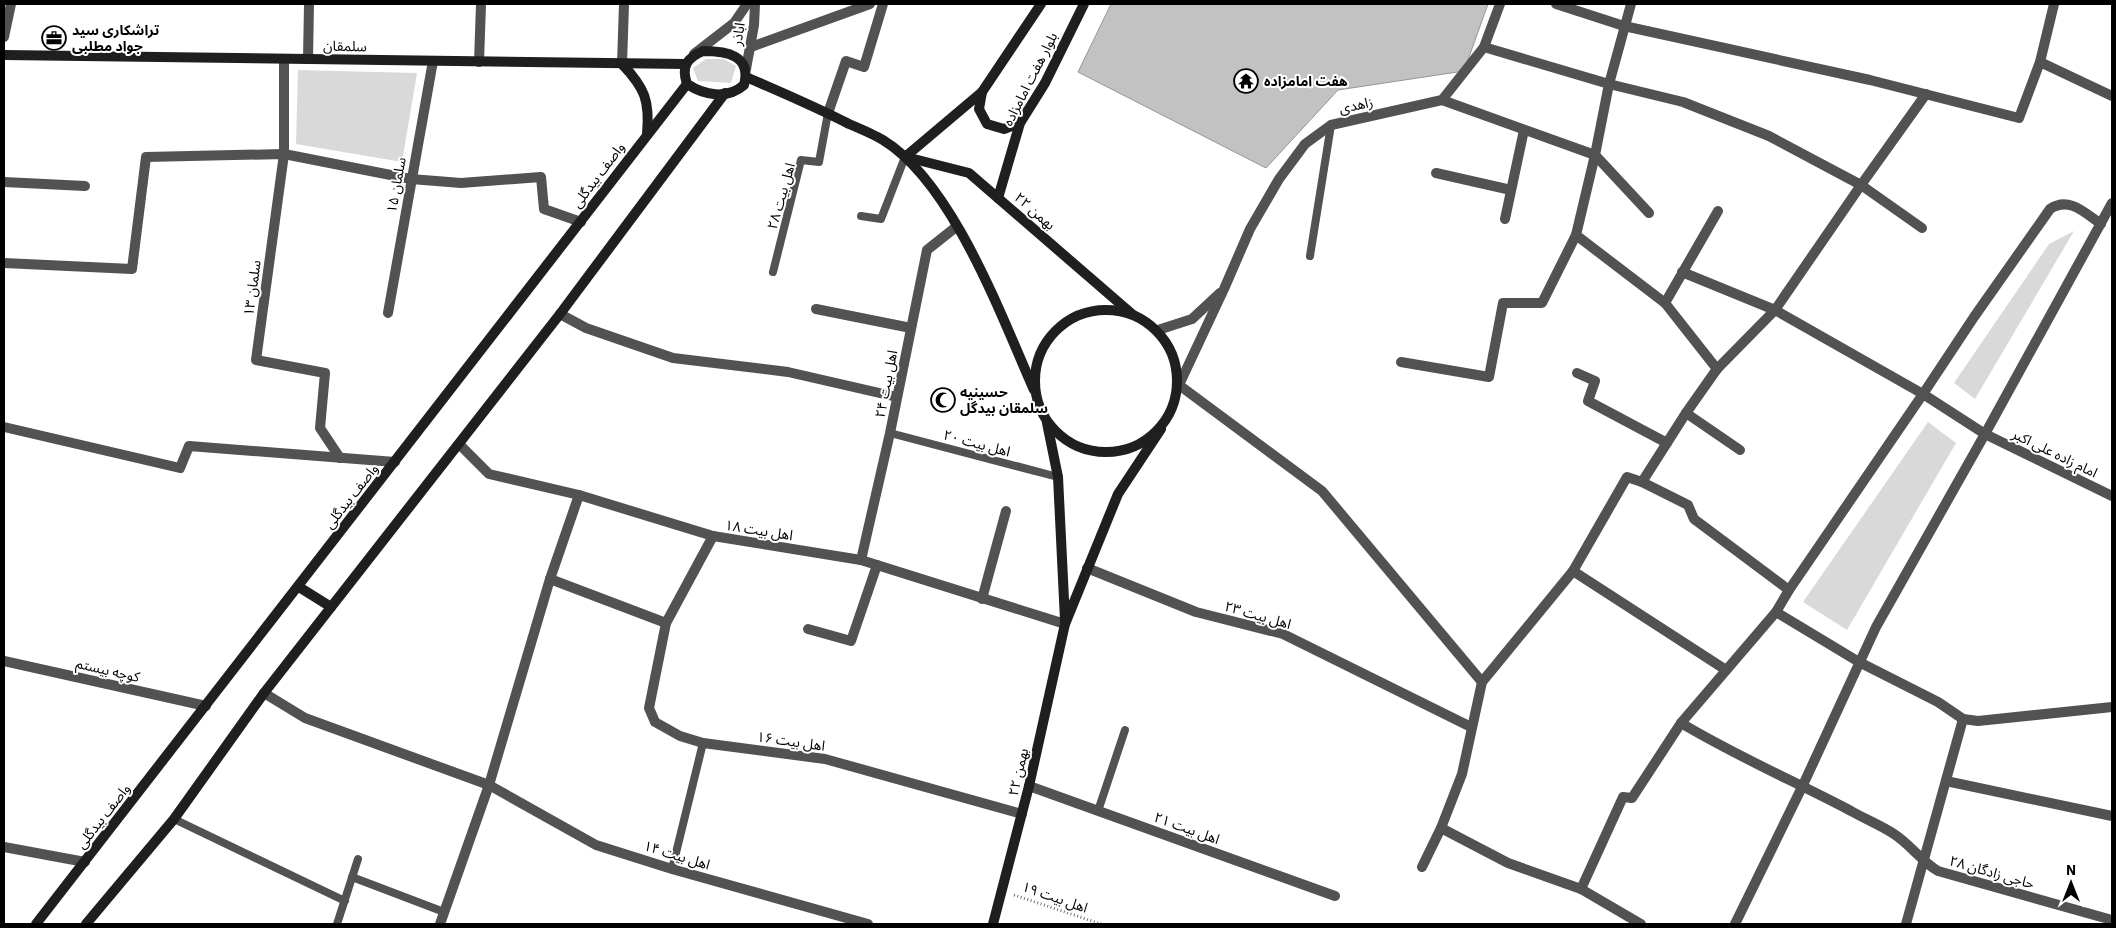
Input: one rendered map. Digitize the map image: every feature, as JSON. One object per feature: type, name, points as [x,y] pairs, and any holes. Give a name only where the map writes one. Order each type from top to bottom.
[{"type":"street","points":[[4,37],[11,4]]},
{"type":"street","points":[[308,59],[309,4]]},
{"type":"street","points":[[479,62],[481,4]]},
{"type":"street","points":[[624,4],[622,64],[639,81],[645,97],[649,115],[648,134]]},
{"type":"street","points":[[689,60],[703,51],[724,52],[740,60],[746,73],[744,85],[737,91],[713,95],[698,91],[687,84],[684,76],[689,60],[734,23],[748,4]]},
{"type":"street","name":"اباذر","points":[[746,73],[751,47],[755,4]]},
{"type":"street","points":[[751,47],[870,4]]},
{"type":"street","points":[[828,113],[846,61],[864,66],[883,4]]},
{"type":"street","name":"بلوار هفت امامزاده","points":[[905,157],[982,92],[1041,4]]},
{"type":"street","name":"بلوار هفت امامزاده","points":[[998,198],[1020,123],[1045,83],[1084,4]]},
{"type":"street","points":[[1500,4],[1484,47],[1442,100],[1595,155],[1649,213]]},
{"type":"street","points":[[1556,4],[1624,26],[1870,80],[2019,118],[2040,62],[2054,4]]},
{"type":"street","points":[[1401,362],[1489,377],[1503,304],[1542,302],[1576,235],[1610,84],[1631,4]]},
{"type":"street","points":[[1484,47],[1610,84],[1683,102],[1761,132],[1861,185],[1922,228]]},
{"type":"street","name":"سلمقان","points":[[4,55],[622,64],[689,60]]},
{"type":"street","name":"سلمان ۱۳","points":[[284,59],[284,154],[256,360],[325,374],[320,428],[340,458]]},
{"type":"street","name":"سلمان ۱۵","points":[[388,313],[433,61]]},
{"type":"street","points":[[2040,62],[2112,96]]},
{"type":"street","name":"۲۲ بهمن","points":[[746,73],[884,140],[905,157],[925,178],[979,267],[1035,393]]},
{"type":"street","name":"واصف بیدگلی","points":[[36,924],[687,84]]},
{"type":"street","points":[[982,92],[979,109],[988,124],[1004,129],[1020,123]]},
{"type":"street","points":[[86,924],[174,819],[264,694],[560,314],[725,93]]},
{"type":"street","points":[[1642,482],[1686,412],[1717,369],[1775,310],[1926,94]]},
{"type":"street","name":"زاهدی","points":[[1179,385],[1250,229],[1279,180],[1305,144],[1331,125],[1442,100]]},
{"type":"street","points":[[1504,218],[1524,130]]},
{"type":"street","points":[[4,263],[132,270],[146,156],[284,154],[411,179],[461,183],[541,177],[544,209],[580,222]]},
{"type":"street","name":"۲۲ بهمن","points":[[905,157],[969,173],[1132,314]]},
{"type":"street","points":[[1436,173],[1511,190]]},
{"type":"street","points":[[4,182],[85,186]]},
{"type":"street","points":[[1581,889],[1623,797],[1632,798],[1681,723],[1776,612],[1789,590],[2050,209],[2059,203],[2068,204],[2100,224]]},
{"type":"street","points":[[1734,924],[1803,785],[1859,662],[1903,576],[1985,434],[2112,203]]},
{"type":"street","points":[[1664,302],[1718,211]]},
{"type":"street","name":"اهل بیت ۲۴","points":[[860,560],[898,397],[927,250],[956,227]]},
{"type":"street","points":[[1576,235],[1664,302],[1717,369]]},
{"type":"street","name":"امام زاده علی اکبر","points":[[1682,272],[1775,310],[1923,394],[1985,434],[2112,496]]},
{"type":"street","name":"زاهدی","points":[[1158,330],[1192,319],[1224,289]]},
{"type":"street","points":[[816,309],[911,328]]},
{"type":"street","points":[[1102,309],[1132,314],[1158,330],[1174,355],[1179,385],[1173,409],[1161,429],[1134,447],[1102,453],[1072,444],[1048,423],[1040,409],[1035,393],[1036,363],[1050,336],[1073,317],[1102,309]]},
{"type":"street","points":[[560,314],[586,328],[673,358],[788,372],[898,397]]},
{"type":"street","points":[[1577,373],[1595,381],[1588,401],[1667,443]]},
{"type":"street","points":[[1179,385],[1322,492],[1482,682]]},
{"type":"street","points":[[1686,412],[1740,450]]},
{"type":"street","name":"۲۲ بهمن","points":[[1048,423],[1058,477],[1065,624]]},
{"type":"street","points":[[4,427],[180,468],[189,446],[395,462]]},
{"type":"street","name":"۲۲ بهمن","points":[[993,924],[1029,786],[1065,624],[1118,494],[1161,429]]},
{"type":"street","name":"اهل بیت ۱۸","points":[[459,444],[489,474],[579,495],[713,536],[860,560],[1065,624]]},
{"type":"street","points":[[1422,867],[1441,828],[1462,774],[1482,682],[1572,571],[1627,477],[1642,482],[1688,505],[1694,520],[1789,590]]},
{"type":"street","points":[[440,924],[489,785],[550,579],[579,495]]},
{"type":"street","points":[[982,599],[1006,511]]},
{"type":"street","name":"اهل بیت ۱۶","points":[[713,536],[666,624],[649,708],[655,722],[680,736],[703,743],[825,759],[1022,814]]},
{"type":"street","points":[[808,629],[851,641],[877,565]]},
{"type":"street","name":"اهل بیت ۲۳","points":[[1087,568],[1196,612],[1283,634],[1471,727]]},
{"type":"street","points":[[1572,571],[1726,670]]},
{"type":"street","points":[[550,579],[666,624]]},
{"type":"street","points":[[298,587],[331,607]]},
{"type":"street","points":[[1776,612],[1859,662],[1921,692],[1963,719],[1978,721],[2112,707]]},
{"type":"street","name":"کوچه بیستم","points":[[4,661],[206,706]]},
{"type":"street","name":"اهل بیت ۱۴","points":[[264,694],[306,718],[489,785],[596,845],[672,869],[868,924]]},
{"type":"street","points":[[1906,924],[1963,719]]},
{"type":"street","name":"حاجی زادگان ۲۸","points":[[1681,723],[1723,748],[1803,785],[1894,834],[1910,846],[1924,862],[1938,871],[2112,920]]},
{"type":"street","points":[[1946,781],[2112,816]]},
{"type":"street","name":"اهل بیت ۲۱","points":[[1029,786],[1335,896]]},
{"type":"street","points":[[1441,828],[1508,863],[1581,889],[1641,924]]},
{"type":"street","points":[[4,847],[85,862]]},
{"type":"lane","name":"اهل بیت ۲۸","points":[[773,272],[801,160],[819,162],[828,113]]},
{"type":"lane","points":[[1310,256],[1331,125]]},
{"type":"lane","points":[[861,216],[881,219],[905,157]]},
{"type":"lane","name":"اهل بیت ۲۰","points":[[890,433],[1058,477]]},
{"type":"lane","points":[[1098,811],[1125,730]]},
{"type":"lane","points":[[672,869],[703,743]]},
{"type":"lane","points":[[174,819],[345,901]]},
{"type":"lane","points":[[337,924],[358,859]]},
{"type":"lane","points":[[352,877],[444,912]]},
{"type":"path","name":"اهل بیت ۱۹","points":[[1002,890],[1101,924]]},
{"type":"shaded area","points":[[706,59],[724,59],[736,66],[731,83],[698,81],[693,68]]},
{"type":"shaded area","points":[[298,70],[417,73],[402,162],[296,144]]},
{"type":"shaded area","points":[[2074,231],[1975,399],[1954,383],[2049,244]]},
{"type":"shaded area","points":[[1928,422],[1956,443],[1847,630],[1803,602]]},
{"type":"building","name":"هفت امامزاده","points":[[1111,4],[1488,4],[1464,71],[1338,90],[1266,168],[1078,72]]},
{"type":"place","name":"تراشکاری سید جواد مطلبی","points":[[54,38]]},
{"type":"place","name":"هفت امامزاده","points":[[1246,81]]},
{"type":"place","name":"حسینیه سلمقان بیدگل","points":[[943,400]]}]
